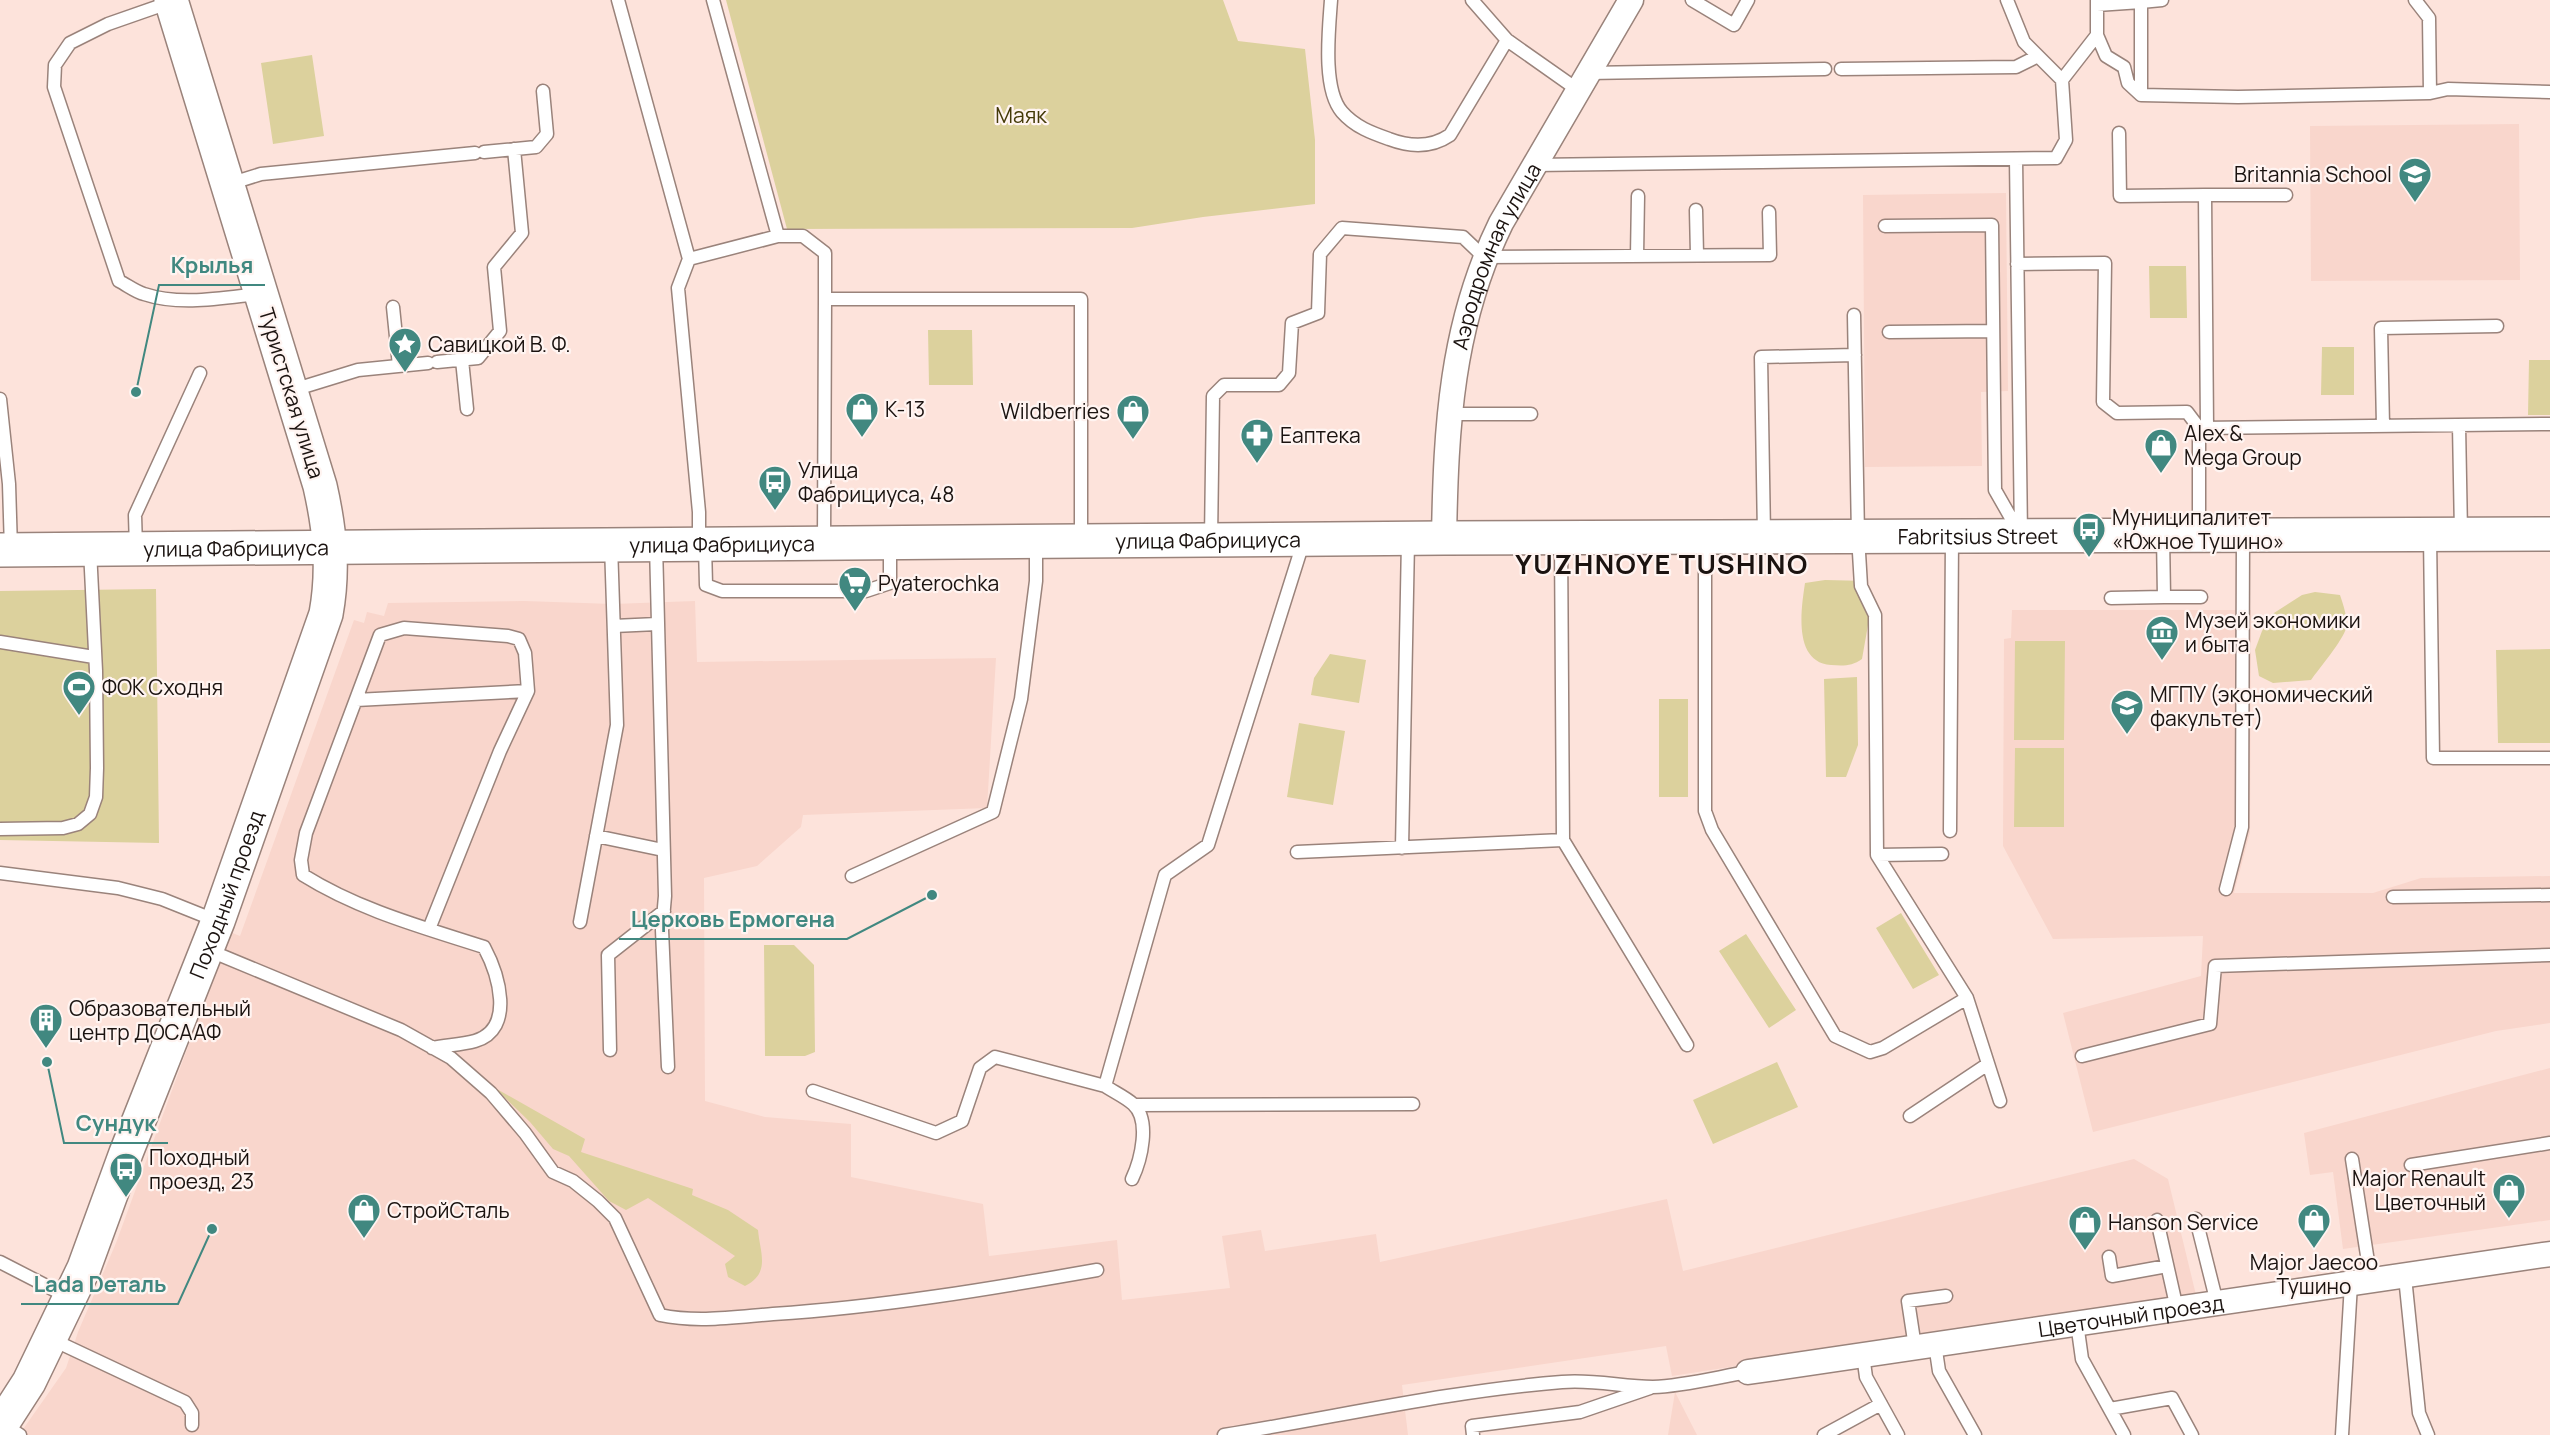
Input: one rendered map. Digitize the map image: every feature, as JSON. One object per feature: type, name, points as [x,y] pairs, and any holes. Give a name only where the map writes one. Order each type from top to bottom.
[{"type":"main road","name":"Туристская улица","points":[[171,1],[292,390],[320,486],[331,547]]},
{"type":"main road","name":"Fabritsius Street","points":[[1444,538],[2550,534]]},
{"type":"main road","name":"улица Фабрициуса","points":[[5,550],[1444,538]]},
{"type":"main road","name":"Походный проезд","points":[[7,1428],[71,1298],[213,936],[326,614],[331,587],[331,547]]},
{"type":"street","name":"Аэродромная улица","points":[[1444,538],[1448,414],[1461,333],[1484,257],[1533,165],[1631,0]]},
{"type":"street","name":"Цветочный проезд","points":[[1748,1372],[2550,1254]]},
{"type":"lane","points":[[618,0],[689,259],[678,288],[706,585],[722,591],[866,591],[890,583],[890,543]]},
{"type":"lane","points":[[713,0],[778,236]]},
{"type":"lane","points":[[1331,0],[1329,56],[1331,89],[1341,111],[1364,130],[1405,145],[1419,146],[1440,142],[1450,135],[1507,40]]},
{"type":"lane","points":[[1472,0],[1507,40],[1583,81],[1825,69]]},
{"type":"lane","points":[[1692,0],[1734,25],[1748,0]]},
{"type":"lane","points":[[1533,165],[2056,158],[2066,140],[2062,80],[2024,42],[2007,0]]},
{"type":"lane","points":[[2162,0],[2097,2],[2097,35],[2106,56],[2124,67],[2128,83],[2142,95],[2238,97],[2430,93],[2448,89],[2550,92]]},
{"type":"lane","points":[[2415,0],[2429,18],[2430,93]]},
{"type":"lane","points":[[171,1],[108,24],[70,43],[55,65],[54,87],[119,281],[143,294],[167,298],[199,300],[262,293]]},
{"type":"lane","points":[[2141,2],[2142,95]]},
{"type":"lane","points":[[2062,80],[2097,35]]},
{"type":"lane","points":[[1841,69],[2016,67],[2038,56]]},
{"type":"lane","points":[[228,184],[261,174],[536,147],[547,134],[543,91]]},
{"type":"lane","points":[[2119,134],[2120,196],[2286,195]]},
{"type":"lane","points":[[292,390],[358,370],[478,358],[500,331],[494,267],[522,233],[514,149]]},
{"type":"lane","points":[[2016,159],[2021,536]]},
{"type":"lane","points":[[2199,535],[2203,427],[2205,195]]},
{"type":"lane","points":[[1637,256],[1638,196]]},
{"type":"lane","points":[[1696,210],[1697,255]]},
{"type":"lane","points":[[1211,540],[1213,396],[1224,386],[1279,385],[1289,373],[1292,323],[1318,313],[1320,254],[1342,228],[1463,237],[1484,257],[1770,255],[1769,212]]},
{"type":"lane","points":[[1885,226],[1992,225],[1995,490],[2021,536]]},
{"type":"lane","points":[[689,259],[778,236],[803,236],[825,254],[824,544]]},
{"type":"lane","points":[[2017,264],[2104,263],[2103,402],[2117,413],[2187,412],[2203,427],[2550,424]]},
{"type":"lane","points":[[825,299],[1081,299],[1081,541]]},
{"type":"lane","points":[[393,307],[399,366]]},
{"type":"lane","points":[[1854,315],[1861,586],[1875,615],[1877,855],[1967,998],[2000,1101]]},
{"type":"lane","points":[[2383,426],[2381,328],[2497,326]]},
{"type":"lane","points":[[1889,332],[1993,331]]},
{"type":"lane","points":[[1764,537],[1761,357],[1855,355]]},
{"type":"lane","points":[[462,360],[467,409]]},
{"type":"lane","points":[[136,549],[135,515],[200,374]]},
{"type":"lane","points":[[0,401],[9,484],[5,550]]},
{"type":"lane","points":[[1448,414],[1531,414]]},
{"type":"lane","points":[[2459,425],[2445,535],[2433,758],[2550,758]]},
{"type":"lane","points":[[2163,535],[2163,597]]},
{"type":"lane","points":[[2226,889],[2242,827],[2243,535]]},
{"type":"lane","points":[[1950,831],[1952,536]]},
{"type":"lane","points":[[1561,537],[1563,840],[1687,1045]]},
{"type":"lane","points":[[1705,537],[1705,811],[1712,830],[1835,1036],[1870,1052],[1883,1048],[1967,998]]},
{"type":"lane","points":[[1402,848],[1408,538]]},
{"type":"lane","points":[[1105,1086],[1165,875],[1208,845],[1305,539]]},
{"type":"lane","points":[[852,876],[993,812],[1021,699],[1036,581],[1036,542]]},
{"type":"lane","points":[[580,922],[617,725],[611,544]]},
{"type":"lane","points":[[656,544],[664,911],[662,930],[668,1067]]},
{"type":"lane","points":[[0,829],[63,828],[78,825],[90,814],[96,797],[90,549]]},
{"type":"lane","points":[[2111,598],[2201,597]]},
{"type":"lane","points":[[614,626],[657,624]]},
{"type":"lane","points":[[429,929],[500,751],[528,691],[525,653],[519,639],[508,636],[404,628],[380,635],[306,833],[301,860],[303,875],[330,892],[400,921],[484,946],[495,968],[501,1010],[493,1029],[477,1041],[432,1048]]},
{"type":"lane","points":[[0,642],[94,657]]},
{"type":"lane","points":[[356,700],[528,691]]},
{"type":"lane","points":[[596,836],[663,850]]},
{"type":"lane","points":[[1297,852],[1563,840]]},
{"type":"lane","points":[[1877,855],[1942,854]]},
{"type":"lane","points":[[0,873],[118,888],[162,899],[213,936],[401,1030],[451,1058],[491,1093],[525,1133],[553,1172],[573,1181],[615,1218],[660,1315],[683,1320],[825,1311],[972,1292],[1097,1270]]},
{"type":"lane","points":[[2393,897],[2550,895]]},
{"type":"lane","points":[[610,1050],[608,955],[664,911]]},
{"type":"lane","points":[[2082,1056],[2210,1024],[2212,978],[2215,966],[2550,955]]},
{"type":"lane","points":[[813,1091],[936,1133],[962,1120],[980,1068],[995,1057],[1105,1086],[1135,1105],[1413,1104]]},
{"type":"lane","points":[[1910,1116],[1989,1064]]},
{"type":"lane","points":[[1132,1179],[1137,1169],[1144,1133],[1135,1105]]},
{"type":"lane","points":[[2411,1165],[2550,1143]]},
{"type":"lane","points":[[2342,1435],[2361,1283],[2352,1159]]},
{"type":"lane","points":[[2196,1219],[2217,1303]]},
{"type":"lane","points":[[2157,1220],[2178,1309]]},
{"type":"lane","points":[[2109,1257],[2112,1275],[2167,1266]]},
{"type":"lane","points":[[0,1262],[71,1298]]},
{"type":"lane","points":[[2405,1276],[2419,1413],[2428,1435]]},
{"type":"lane","points":[[1946,1296],[1908,1301],[1925,1345],[1975,1435]]},
{"type":"lane","points":[[2077,1323],[2082,1359],[2124,1435]]},
{"type":"lane","points":[[51,1339],[185,1402],[192,1413],[192,1425]]},
{"type":"lane","points":[[1863,1355],[1866,1377],[1898,1435]]},
{"type":"lane","points":[[1473,1435],[1472,1426],[1580,1412],[1654,1387],[1748,1372]]},
{"type":"lane","points":[[1224,1435],[1322,1420],[1404,1403],[1563,1382],[1603,1382],[1654,1387]]},
{"type":"lane","points":[[2110,1409],[2172,1398],[2192,1435]]},
{"type":"lane","points":[[1824,1435],[1881,1404]]},
{"type":"shaded area","name":"Britannia School","points":[[2519,124],[2520,280],[2311,281],[2310,126]]},
{"type":"shaded area","points":[[2006,193],[2008,391],[1981,392],[1982,466],[1865,467],[1863,195]]},
{"type":"shaded area","points":[[524,601],[613,604],[695,601],[697,662],[996,658],[987,808],[803,815],[801,827],[757,866],[704,878],[705,1101],[765,1117],[851,1124],[851,1177],[983,1204],[989,1256],[1117,1240],[1122,1300],[1230,1288],[1222,1236],[1261,1230],[1265,1251],[1376,1234],[1380,1262],[1667,1199],[1683,1271],[2134,1159],[2168,1179],[2196,1295],[1672,1376],[1666,1346],[1402,1385],[1408,1435],[19,1435],[66,1368],[78,1332],[116,1243],[230,932],[240,936],[354,620],[364,623],[367,612],[384,616],[388,603]]},
{"type":"shaded area","points":[[2012,610],[2251,610],[2250,832],[2234,893],[2373,893],[2421,878],[2550,876],[2550,1023],[2496,1031],[2093,1132],[2063,1013],[2201,976],[2203,936],[2053,939],[2003,846],[2004,639],[2011,638]]},
{"type":"shaded area","points":[[2550,1068],[2550,1220],[2343,1249],[2333,1172],[2310,1175],[2304,1133]]},
{"type":"shaded area","points":[[1675,1392],[1697,1435],[1668,1435]]},
{"type":"green space","name":"Маяк","points":[[726,0],[1223,0],[1238,41],[1305,49],[1315,140],[1315,204],[1132,228],[787,229]]},
{"type":"green space","points":[[312,55],[324,136],[273,144],[261,63]]},
{"type":"green space","points":[[2149,266],[2186,266],[2187,318],[2150,318]]},
{"type":"green space","points":[[928,330],[972,330],[973,385],[929,385]]},
{"type":"green space","points":[[2322,347],[2354,347],[2354,395],[2321,395]]},
{"type":"green space","points":[[2529,360],[2550,360],[2550,415],[2528,415]]},
{"type":"green space","points":[[1825,580],[1868,581],[1868,625],[1862,659],[1851,664],[1831,665],[1819,662],[1810,655],[1805,645],[1801,620],[1805,583]]},
{"type":"green space","name":"ФОК Сходня","points":[[156,589],[159,843],[0,840],[0,591]]},
{"type":"green space","points":[[2315,592],[2340,595],[2345,611],[2346,628],[2336,647],[2311,680],[2273,683],[2259,676],[2255,650],[2262,631],[2274,613],[2302,595]]},
{"type":"green space","points":[[2015,641],[2065,641],[2064,740],[2014,740]]},
{"type":"green space","points":[[2550,649],[2550,743],[2498,743],[2496,650]]},
{"type":"green space","points":[[1330,654],[1366,660],[1359,703],[1311,695],[1314,678]]},
{"type":"green space","points":[[1857,677],[1858,745],[1846,777],[1826,777],[1824,679]]},
{"type":"green space","points":[[1659,699],[1688,699],[1688,797],[1659,797]]},
{"type":"green space","points":[[1299,723],[1345,731],[1333,805],[1287,797]]},
{"type":"green space","points":[[2015,748],[2064,748],[2064,827],[2014,827]]},
{"type":"green space","points":[[1901,913],[1939,975],[1913,989],[1876,928]]},
{"type":"green space","points":[[1746,934],[1796,1010],[1769,1028],[1719,951]]},
{"type":"green space","points":[[764,945],[794,945],[814,965],[815,1052],[805,1056],[765,1056]]},
{"type":"green space","points":[[1777,1062],[1798,1107],[1713,1144],[1693,1100]]},
{"type":"green space","points":[[495,1088],[585,1139],[581,1152],[693,1189],[692,1195],[728,1210],[758,1230],[762,1262],[758,1275],[745,1286],[728,1277],[725,1264],[735,1256],[648,1198],[626,1210],[609,1201],[569,1156],[553,1149],[530,1122]]},
{"type":"place","name":"Britannia School","points":[[2415,203]]},
{"type":"place","name":"Савицкой В. Ф.","points":[[405,373]]},
{"type":"place","name":"Крылья","points":[[136,392]]},
{"type":"place","name":"K-13","points":[[862,438]]},
{"type":"place","name":"Wildberries","points":[[1133,440]]},
{"type":"place","name":"Еаптека","points":[[1257,464]]},
{"type":"place","name":"Alex & Mega Group","points":[[2161,474]]},
{"type":"place","name":"Улица Фабрициуса, 48","points":[[775,511]]},
{"type":"place","name":"Муниципалитет «Южное Тушино»","points":[[2089,558]]},
{"type":"place","name":"Pyaterochka","points":[[855,612]]},
{"type":"place","name":"Музей экономики и быта","points":[[2162,661]]},
{"type":"place","name":"ФОК Сходня","points":[[79,716]]},
{"type":"place","name":"МГПУ (экономический факультет)","points":[[2127,735]]},
{"type":"place","name":"Церковь Ермогена","points":[[932,895]]},
{"type":"place","name":"Образовательный центр ДОСААФ","points":[[46,1049]]},
{"type":"place","name":"Сундук","points":[[47,1062]]},
{"type":"place","name":"Походный проезд, 23","points":[[126,1198]]},
{"type":"place","name":"Major Renault Цветочный","points":[[2509,1219]]},
{"type":"place","name":"Lada Dеталь","points":[[212,1229]]},
{"type":"place","name":"СтройСталь","points":[[364,1239]]},
{"type":"place","name":"Major Jaecoo Тушино","points":[[2314,1249]]},
{"type":"place","name":"Hanson Service","points":[[2085,1251]]},
{"type":"district","name":"YUZHNOYE TUSHINO","points":[[1662,563]]}]
